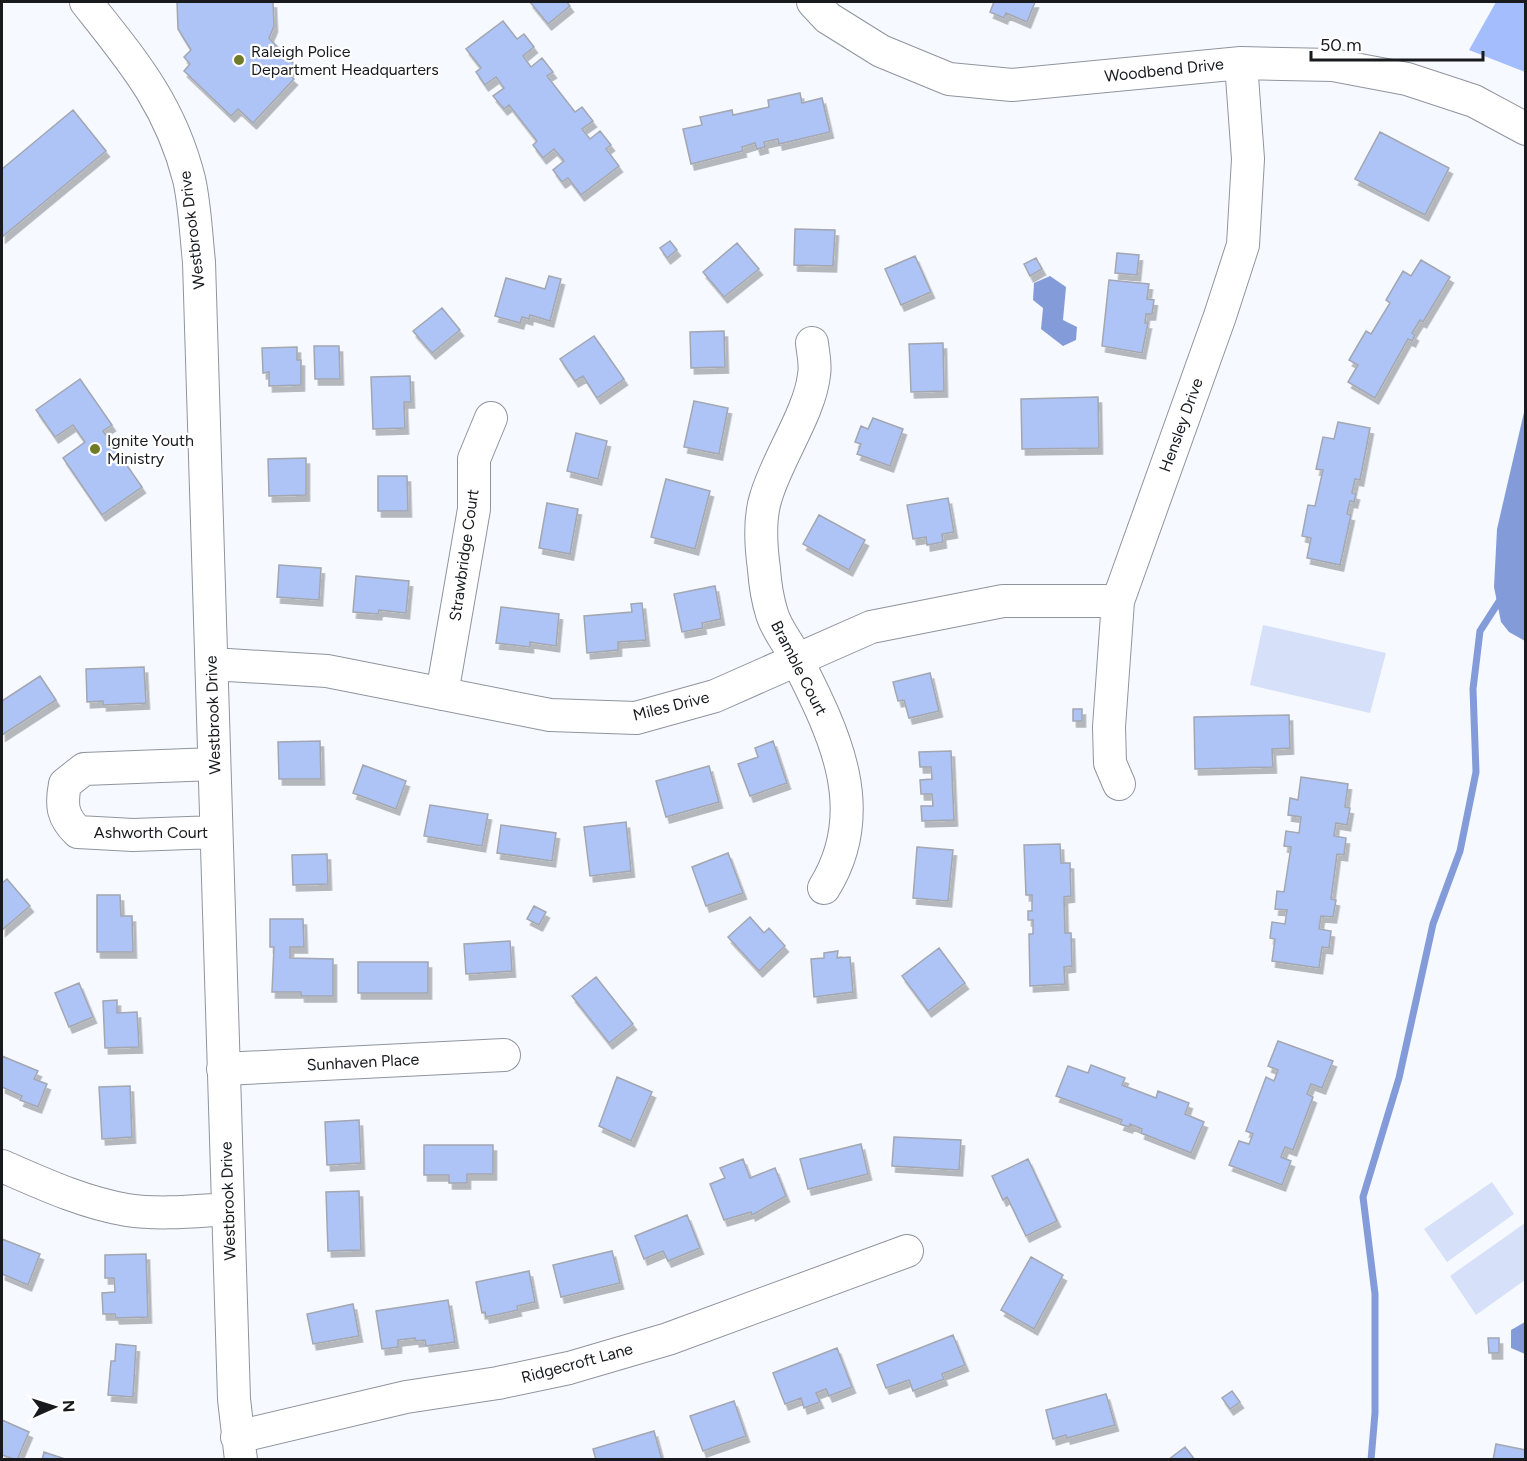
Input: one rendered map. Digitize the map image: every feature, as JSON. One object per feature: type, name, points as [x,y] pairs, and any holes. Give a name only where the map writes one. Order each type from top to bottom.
[{"type":"street","name":"Westbrook Drive","points":[[86,2],[146,78],[171,123],[189,180],[199,262],[223,1069],[239,1448]]},
{"type":"street","name":"Woodbend Drive","points":[[813,2],[828,18],[881,51],[958,80],[1012,85],[1241,63],[1333,65],[1407,79],[1474,101],[1526,129]]},
{"type":"street","name":"Hensley Drive","points":[[1119,784],[1110,763],[1109,727],[1118,601],[1220,316],[1242,245],[1248,159],[1241,63]]},
{"type":"street","name":"Bramble Court","points":[[812,343],[815,373],[810,394],[765,498],[762,523],[764,569],[772,615],[798,661],[832,735],[844,773],[846,837],[837,867],[824,888]]},
{"type":"street","name":"Strawbridge Court","points":[[442,694],[474,509],[474,459],[491,418]]},
{"type":"street","name":"Miles Drive","points":[[212,664],[327,671],[550,715],[636,718],[715,696],[871,627],[1003,601],[1118,601]]},
{"type":"street","name":"Ashworth Court","points":[[214,764],[84,769],[65,784],[62,797],[66,820],[78,832],[133,835],[216,832]]},
{"type":"street","name":"Sunhaven Place","points":[[223,1069],[504,1055]]},
{"type":"street","points":[[2,1166],[42,1183],[126,1209],[166,1213],[228,1209]]},
{"type":"street","name":"Ridgecroft Lane","points":[[239,1448],[406,1397],[498,1383],[569,1368],[668,1339],[906,1251]]},
{"type":"shaded area","points":[[1496,2],[1525,2],[1525,72],[1469,50]]},
{"type":"shaded area","points":[[1050,276],[1066,287],[1063,320],[1077,327],[1076,340],[1063,346],[1041,329],[1043,308],[1033,300],[1034,283]]},
{"type":"shaded area","points":[[1525,408],[1525,641],[1509,632],[1501,622],[1494,587],[1497,529]]},
{"type":"shaded area","points":[[1263,625],[1386,653],[1370,713],[1250,685]]},
{"type":"shaded area","points":[[1492,1182],[1514,1214],[1447,1262],[1424,1229]]},
{"type":"shaded area","points":[[1525,1223],[1525,1280],[1476,1315],[1450,1276]]},
{"type":"shaded area","points":[[1525,1322],[1525,1354],[1511,1348],[1511,1330]]},
{"type":"building","name":"Raleigh Police Department Headquarters","points":[[177,2],[273,2],[274,26],[269,38],[295,65],[287,73],[294,79],[253,123],[238,109],[231,116],[184,71],[190,64],[184,57],[191,50],[178,29]]},
{"type":"building","points":[[530,2],[567,2],[570,6],[548,24]]},
{"type":"building","points":[[994,2],[1035,2],[1027,22],[1006,13],[1004,18],[990,12]]},
{"type":"building","points":[[503,21],[517,39],[524,34],[534,47],[523,56],[531,67],[542,58],[553,72],[547,76],[575,112],[582,107],[593,121],[582,129],[590,139],[600,131],[611,145],[606,149],[619,166],[581,195],[568,178],[562,182],[553,170],[564,161],[554,149],[543,158],[533,145],[537,141],[509,105],[504,109],[493,96],[504,88],[496,77],[485,85],[476,72],[481,68],[466,49]]},
{"type":"building","points":[[800,93],[802,103],[822,98],[830,132],[779,144],[778,139],[764,142],[765,147],[757,149],[755,143],[742,147],[743,151],[691,164],[683,129],[702,125],[700,117],[732,110],[733,115],[769,107],[768,100]]},
{"type":"building","points":[[73,110],[106,151],[2,237],[2,169]]},
{"type":"building","points":[[1380,132],[1449,168],[1425,215],[1355,179]]},
{"type":"building","points":[[795,229],[835,230],[833,266],[794,265]]},
{"type":"building","points":[[670,241],[677,250],[667,258],[660,248]]},
{"type":"building","points":[[737,243],[759,269],[724,297],[703,272]]},
{"type":"building","points":[[1117,253],[1139,255],[1137,275],[1115,273]]},
{"type":"building","points":[[915,256],[931,292],[901,305],[885,269]]},
{"type":"building","points":[[1036,258],[1042,269],[1030,276],[1024,264]]},
{"type":"building","points":[[1421,260],[1450,277],[1423,322],[1420,320],[1412,333],[1415,335],[1412,341],[1408,339],[1375,398],[1348,382],[1358,365],[1349,360],[1366,331],[1371,334],[1390,303],[1386,300],[1403,271],[1411,276]]},
{"type":"building","points":[[549,276],[561,279],[550,321],[530,315],[529,319],[522,317],[520,323],[495,316],[506,278],[545,289]]},
{"type":"building","points":[[1109,280],[1149,284],[1147,299],[1154,300],[1152,314],[1146,314],[1145,323],[1148,323],[1142,353],[1102,346]]},
{"type":"building","points":[[442,308],[460,330],[432,353],[413,331]]},
{"type":"building","points":[[724,331],[725,367],[691,368],[690,332]]},
{"type":"building","points":[[594,336],[624,379],[597,398],[583,376],[575,381],[560,359]]},
{"type":"building","points":[[943,343],[944,391],[911,392],[909,344]]},
{"type":"building","points":[[314,346],[339,346],[340,379],[315,379]]},
{"type":"building","points":[[297,347],[297,360],[301,360],[301,385],[269,386],[269,372],[263,373],[262,348]]},
{"type":"building","points":[[410,376],[411,402],[404,402],[405,428],[373,429],[371,377]]},
{"type":"building","name":"Ignite Youth Ministry","points":[[80,379],[112,425],[103,431],[142,487],[102,515],[63,458],[85,442],[73,425],[55,437],[36,410]]},
{"type":"building","points":[[1098,397],[1099,448],[1022,449],[1021,399]]},
{"type":"building","points":[[694,401],[728,408],[719,454],[684,447]]},
{"type":"building","points":[[873,418],[903,429],[890,466],[857,454],[861,444],[855,442],[861,426],[868,429]]},
{"type":"building","points":[[1338,422],[1370,428],[1360,480],[1355,479],[1352,493],[1356,494],[1354,502],[1350,501],[1347,514],[1351,515],[1340,565],[1307,558],[1311,538],[1302,536],[1308,505],[1315,506],[1323,470],[1316,469],[1323,437],[1334,439]]},
{"type":"building","points":[[576,433],[607,441],[598,479],[567,471]]},
{"type":"building","points":[[306,458],[306,495],[269,496],[268,459]]},
{"type":"building","points":[[378,476],[407,476],[408,511],[378,511]]},
{"type":"building","points":[[666,479],[710,491],[695,549],[651,537]]},
{"type":"building","points":[[948,498],[954,532],[942,534],[943,542],[927,545],[926,537],[913,539],[907,505]]},
{"type":"building","points":[[547,503],[578,509],[570,554],[539,548]]},
{"type":"building","points":[[819,515],[865,540],[849,570],[803,544]]},
{"type":"building","points":[[279,565],[321,568],[319,600],[277,597]]},
{"type":"building","points":[[356,576],[409,581],[406,613],[379,610],[378,614],[353,612]]},
{"type":"building","points":[[715,586],[721,619],[702,623],[703,628],[682,632],[674,594]]},
{"type":"building","points":[[642,603],[646,640],[618,642],[618,650],[587,653],[584,616],[632,612],[631,604]]},
{"type":"building","points":[[501,607],[559,614],[556,646],[530,642],[530,647],[496,643]]},
{"type":"building","points":[[144,667],[146,703],[103,705],[103,701],[87,702],[86,669]]},
{"type":"building","points":[[930,673],[939,711],[909,718],[904,700],[898,701],[893,682]]},
{"type":"building","points":[[40,676],[56,700],[2,735],[2,701]]},
{"type":"building","points":[[1073,709],[1082,709],[1082,721],[1073,721]]},
{"type":"building","points":[[1289,715],[1290,748],[1272,749],[1273,767],[1195,769],[1194,717]]},
{"type":"building","points":[[320,741],[321,779],[279,779],[278,742]]},
{"type":"building","points":[[773,741],[787,783],[750,796],[738,764],[758,757],[755,748]]},
{"type":"building","points":[[951,751],[954,820],[922,821],[921,806],[933,806],[932,794],[921,794],[920,780],[932,779],[931,767],[920,767],[919,752]]},
{"type":"building","points":[[363,765],[406,781],[396,809],[353,793]]},
{"type":"building","points":[[709,766],[719,802],[666,817],[656,781]]},
{"type":"building","points":[[1301,777],[1348,784],[1345,807],[1350,808],[1347,825],[1336,823],[1334,836],[1346,838],[1344,855],[1337,854],[1331,899],[1336,900],[1333,917],[1321,916],[1319,929],[1331,931],[1329,948],[1322,947],[1319,968],[1272,961],[1275,939],[1270,938],[1272,922],[1285,924],[1287,910],[1275,909],[1277,891],[1284,892],[1291,847],[1284,846],[1286,831],[1299,833],[1301,817],[1288,815],[1290,798],[1298,800]]},
{"type":"building","points":[[430,805],[488,814],[482,846],[424,836]]},
{"type":"building","points":[[626,822],[631,871],[590,876],[584,827]]},
{"type":"building","points":[[501,825],[556,833],[552,861],[497,853]]},
{"type":"building","points":[[1060,844],[1061,863],[1070,863],[1071,896],[1064,897],[1065,933],[1071,933],[1072,966],[1064,967],[1065,984],[1030,986],[1029,934],[1033,934],[1033,920],[1028,920],[1028,911],[1032,911],[1032,895],[1026,895],[1024,845]]},
{"type":"building","points":[[917,847],[953,850],[948,901],[913,898]]},
{"type":"building","points":[[728,853],[743,893],[706,906],[692,867]]},
{"type":"building","points":[[327,854],[328,884],[293,885],[292,855]]},
{"type":"building","points":[[7,879],[30,906],[2,930],[2,883]]},
{"type":"building","points":[[97,895],[120,895],[121,916],[132,916],[133,952],[97,952]]},
{"type":"building","points":[[534,906],[546,912],[539,925],[527,919]]},
{"type":"building","points":[[750,917],[764,933],[769,928],[785,946],[759,971],[728,937]]},
{"type":"building","points":[[270,919],[303,919],[304,947],[290,947],[290,958],[333,959],[333,996],[301,996],[301,992],[272,992],[274,947],[270,947]]},
{"type":"building","points":[[510,941],[512,971],[466,974],[464,944]]},
{"type":"building","points":[[939,948],[965,983],[928,1011],[902,976]]},
{"type":"building","points":[[838,951],[837,958],[850,957],[853,992],[814,997],[811,959],[824,958],[824,953]]},
{"type":"building","points":[[358,962],[428,962],[428,993],[358,993]]},
{"type":"building","points":[[596,977],[633,1024],[609,1043],[572,996]]},
{"type":"building","points":[[79,983],[93,1017],[69,1027],[55,993]]},
{"type":"building","points":[[117,1000],[117,1013],[137,1012],[139,1047],[105,1048],[103,1001]]},
{"type":"building","points":[[1278,1041],[1333,1061],[1322,1088],[1311,1084],[1307,1094],[1313,1097],[1293,1150],[1285,1147],[1281,1157],[1291,1161],[1282,1185],[1229,1165],[1239,1141],[1249,1144],[1253,1134],[1246,1131],[1266,1077],[1274,1081],[1278,1070],[1268,1066]]},
{"type":"building","points":[[2,1056],[38,1071],[34,1079],[47,1084],[38,1107],[20,1100],[22,1096],[2,1087]]},
{"type":"building","points":[[1091,1065],[1125,1078],[1122,1085],[1156,1098],[1158,1091],[1189,1103],[1185,1114],[1204,1122],[1191,1153],[1141,1133],[1142,1129],[1130,1124],[1129,1127],[1120,1124],[1122,1120],[1056,1096],[1068,1066],[1088,1073]]},
{"type":"building","points":[[617,1077],[652,1092],[631,1141],[599,1126]]},
{"type":"building","points":[[130,1086],[132,1137],[102,1139],[99,1087]]},
{"type":"building","points":[[359,1120],[361,1163],[327,1165],[325,1122]]},
{"type":"building","points":[[894,1137],[961,1140],[959,1170],[892,1166]]},
{"type":"building","points":[[861,1144],[868,1174],[808,1189],[800,1159]]},
{"type":"building","points":[[424,1145],[493,1145],[493,1174],[467,1174],[467,1183],[449,1183],[449,1175],[424,1175]]},
{"type":"building","points":[[743,1159],[750,1178],[775,1168],[786,1196],[752,1215],[751,1212],[724,1220],[710,1184],[725,1178],[720,1168]]},
{"type":"building","points":[[1028,1159],[1057,1221],[1026,1236],[1007,1197],[1003,1200],[992,1176]]},
{"type":"building","points":[[359,1191],[361,1250],[328,1251],[326,1192]]},
{"type":"building","points":[[687,1215],[700,1248],[668,1261],[663,1251],[644,1259],[635,1236]]},
{"type":"building","points":[[2,1239],[40,1254],[28,1285],[2,1274]]},
{"type":"building","points":[[612,1251],[620,1283],[561,1297],[553,1265]]},
{"type":"building","points":[[146,1254],[148,1317],[116,1318],[115,1314],[103,1314],[102,1293],[115,1292],[114,1278],[105,1278],[105,1255]]},
{"type":"building","points":[[1031,1257],[1063,1275],[1034,1329],[1001,1310]]},
{"type":"building","points":[[529,1271],[535,1302],[517,1306],[518,1310],[486,1317],[485,1312],[482,1313],[476,1282]]},
{"type":"building","points":[[448,1300],[455,1342],[426,1346],[425,1340],[416,1341],[415,1338],[398,1340],[398,1347],[382,1349],[376,1311]]},
{"type":"building","points":[[353,1304],[359,1336],[313,1344],[307,1314]]},
{"type":"building","points":[[953,1335],[965,1365],[942,1374],[944,1379],[913,1391],[909,1380],[886,1388],[877,1365]]},
{"type":"building","points":[[1488,1338],[1499,1338],[1499,1353],[1489,1353]]},
{"type":"building","points":[[116,1344],[136,1346],[133,1397],[108,1395],[111,1361],[115,1361]]},
{"type":"building","points":[[837,1348],[852,1387],[829,1396],[826,1389],[816,1393],[820,1402],[804,1408],[801,1398],[785,1404],[773,1373]]},
{"type":"building","points":[[1232,1391],[1240,1402],[1230,1409],[1222,1398]]},
{"type":"building","points":[[1106,1394],[1115,1425],[1067,1438],[1066,1435],[1053,1439],[1046,1410]]},
{"type":"building","points":[[734,1401],[746,1436],[703,1451],[690,1416]]},
{"type":"building","points":[[2,1420],[29,1432],[17,1460],[2,1455]]},
{"type":"building","points":[[654,1431],[662,1460],[596,1460],[593,1449]]},
{"type":"building","points":[[1496,1444],[1526,1450],[1526,1460],[1493,1460]]},
{"type":"building","points":[[1185,1447],[1195,1460],[1168,1460]]},
{"type":"building","points":[[44,1452],[68,1460],[42,1460]]},
{"type":"waterway","points":[[1371,1460],[1375,1413],[1375,1294],[1363,1197],[1399,1078],[1433,924],[1460,851],[1476,772],[1473,689],[1480,631],[1500,600]]},
{"type":"place","name":"Raleigh Police Department Headquarters","points":[[239,60]]},
{"type":"place","name":"Ignite Youth Ministry","points":[[95,449]]}]
